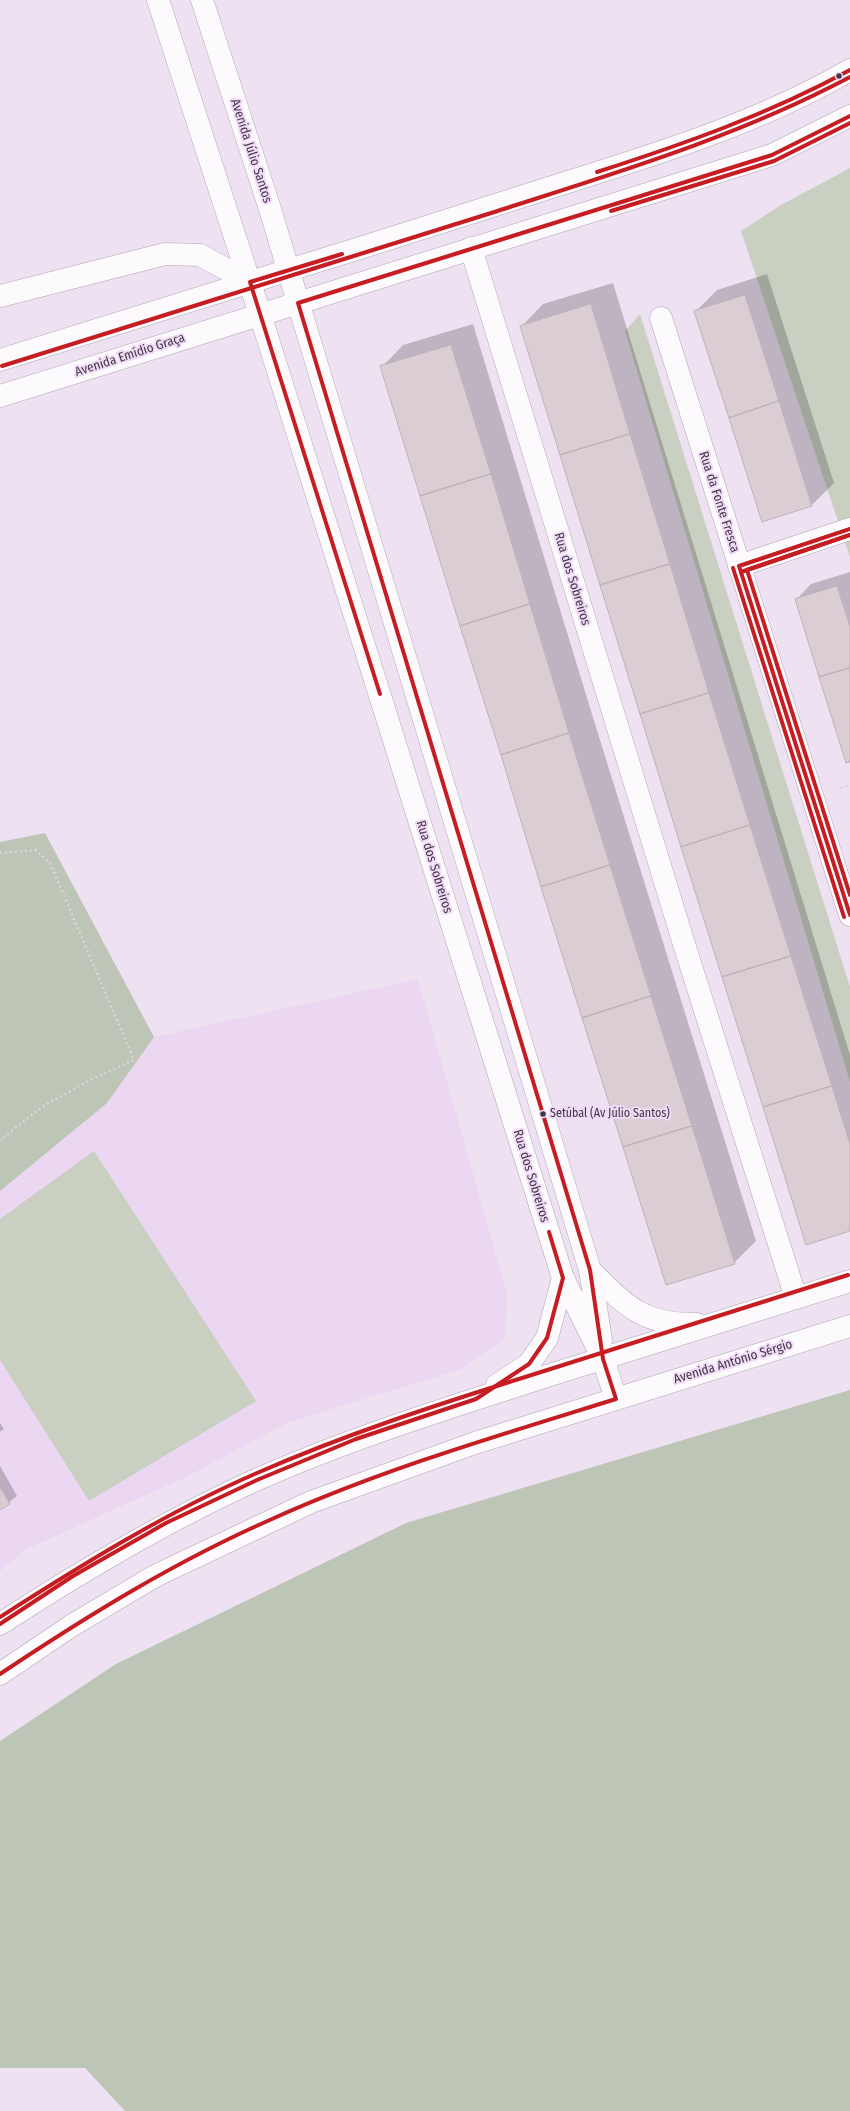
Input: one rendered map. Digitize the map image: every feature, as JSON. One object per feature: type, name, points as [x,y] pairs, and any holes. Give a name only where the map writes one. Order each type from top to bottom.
[{"type":"street","points":[[158,0],[250,282]]},
{"type":"street","name":"Avenida Júlio Santos","points":[[202,0],[298,303]]},
{"type":"street","points":[[0,360],[288,271],[655,154],[731,127],[777,108],[850,70]]},
{"type":"street","name":"Avenida Emídio Graça","points":[[0,396],[772,155],[850,116]]},
{"type":"street","name":"Rua dos Sobreiros","points":[[471,248],[684,944],[796,1298]]},
{"type":"street","points":[[0,296],[165,254],[200,255],[250,282]]},
{"type":"street","name":"Rua dos Sobreiros","points":[[250,282],[563,1278],[603,1359]]},
{"type":"street","points":[[298,303],[590,1270],[603,1359],[616,1399]]},
{"type":"street","name":"Rua da Fonte Fresca","points":[[661,318],[850,915]]},
{"type":"street","points":[[739,566],[850,529]]},
{"type":"street","points":[[590,1270],[629,1308],[651,1318],[677,1324],[712,1324]]},
{"type":"street","points":[[476,1399],[529,1364],[547,1338],[563,1278]]},
{"type":"street","points":[[0,1624],[73,1576],[166,1523],[257,1480],[356,1439],[476,1399],[850,1281]]},
{"type":"street","name":"Avenida António Sérgio","points":[[0,1674],[71,1626],[155,1576],[312,1502],[475,1443],[850,1326]]},
{"type":"path","points":[[0,853],[36,850],[50,863],[134,1060],[88,1081],[42,1107],[0,1140]]},
{"type":"shaded area","points":[[850,168],[850,557],[741,231],[781,205]]},
{"type":"shaded area","points":[[640,314],[850,987],[850,1082],[625,331]]},
{"type":"shaded area","points":[[45,833],[154,1037],[418,979],[507,1294],[505,1338],[462,1369],[289,1422],[188,1476],[27,1549],[0,1571],[0,842]]},
{"type":"shaded area","points":[[94,1151],[256,1401],[89,1501],[0,1360],[0,1219]]},
{"type":"green space","points":[[45,833],[154,1037],[107,1103],[0,1191],[0,842]]},
{"type":"green space","points":[[850,1390],[850,2111],[125,2111],[85,2068],[0,2068],[0,1741],[116,1664],[406,1523]]},
{"type":"building","points":[[745,295],[779,401],[729,418],[694,311]]},
{"type":"building","points":[[591,304],[630,434],[560,455],[520,326]]},
{"type":"building","points":[[451,345],[491,474],[420,496],[380,366]]},
{"type":"building","points":[[779,401],[812,506],[762,522],[729,418]]},
{"type":"building","points":[[630,434],[670,564],[600,585],[560,455]]},
{"type":"building","points":[[491,474],[530,604],[460,626],[420,496]]},
{"type":"building","points":[[670,564],[709,693],[640,714],[600,585]]},
{"type":"building","points":[[837,586],[850,626],[850,668],[819,677],[795,599]]},
{"type":"building","points":[[530,604],[569,733],[501,755],[460,626]]},
{"type":"building","points":[[850,668],[850,762],[846,763],[819,677]]},
{"type":"building","points":[[709,693],[750,825],[681,847],[640,714]]},
{"type":"building","points":[[569,733],[610,865],[541,887],[501,755]]},
{"type":"building","points":[[750,825],[791,956],[722,977],[681,847]]},
{"type":"building","points":[[610,865],[651,996],[582,1018],[541,887]]},
{"type":"building","points":[[791,956],[832,1086],[763,1107],[722,977]]},
{"type":"building","points":[[651,996],[692,1126],[623,1147],[582,1018]]},
{"type":"building","points":[[832,1086],[850,1144],[850,1231],[806,1245],[763,1107]]},
{"type":"building","points":[[692,1126],[735,1264],[666,1285],[623,1147]]},
{"type":"building","points":[[0,1487],[10,1504],[0,1510]]},
{"type":"transit line","points":[[597,172],[726,127],[789,101],[850,70]]},
{"type":"transit line","points":[[2,366],[627,169],[718,137],[762,119],[807,99],[850,77]]},
{"type":"transit line","points":[[0,1674],[133,1590],[236,1535],[356,1484],[442,1454],[616,1399],[603,1359],[590,1270],[298,303],[772,155],[850,116]]},
{"type":"transit line","points":[[611,211],[774,161],[850,123]]},
{"type":"transit line","points":[[342,254],[250,282],[380,694]]},
{"type":"transit line","points":[[739,566],[850,529]]},
{"type":"transit line","points":[[741,572],[850,535]]},
{"type":"transit line","points":[[850,535],[747,570],[850,895]]},
{"type":"transit line","points":[[739,566],[850,915]]},
{"type":"transit line","points":[[733,568],[844,917]]},
{"type":"transit line","points":[[0,1624],[73,1576],[166,1523],[257,1480],[356,1439],[476,1399],[529,1364],[547,1338],[563,1278],[549,1232]]},
{"type":"transit line","points":[[0,1617],[94,1558],[191,1504],[290,1459],[455,1399],[848,1275]]},
{"type":"place","name":"Setúbal (Av Júlio Santos)","points":[[543,1114]]}]
